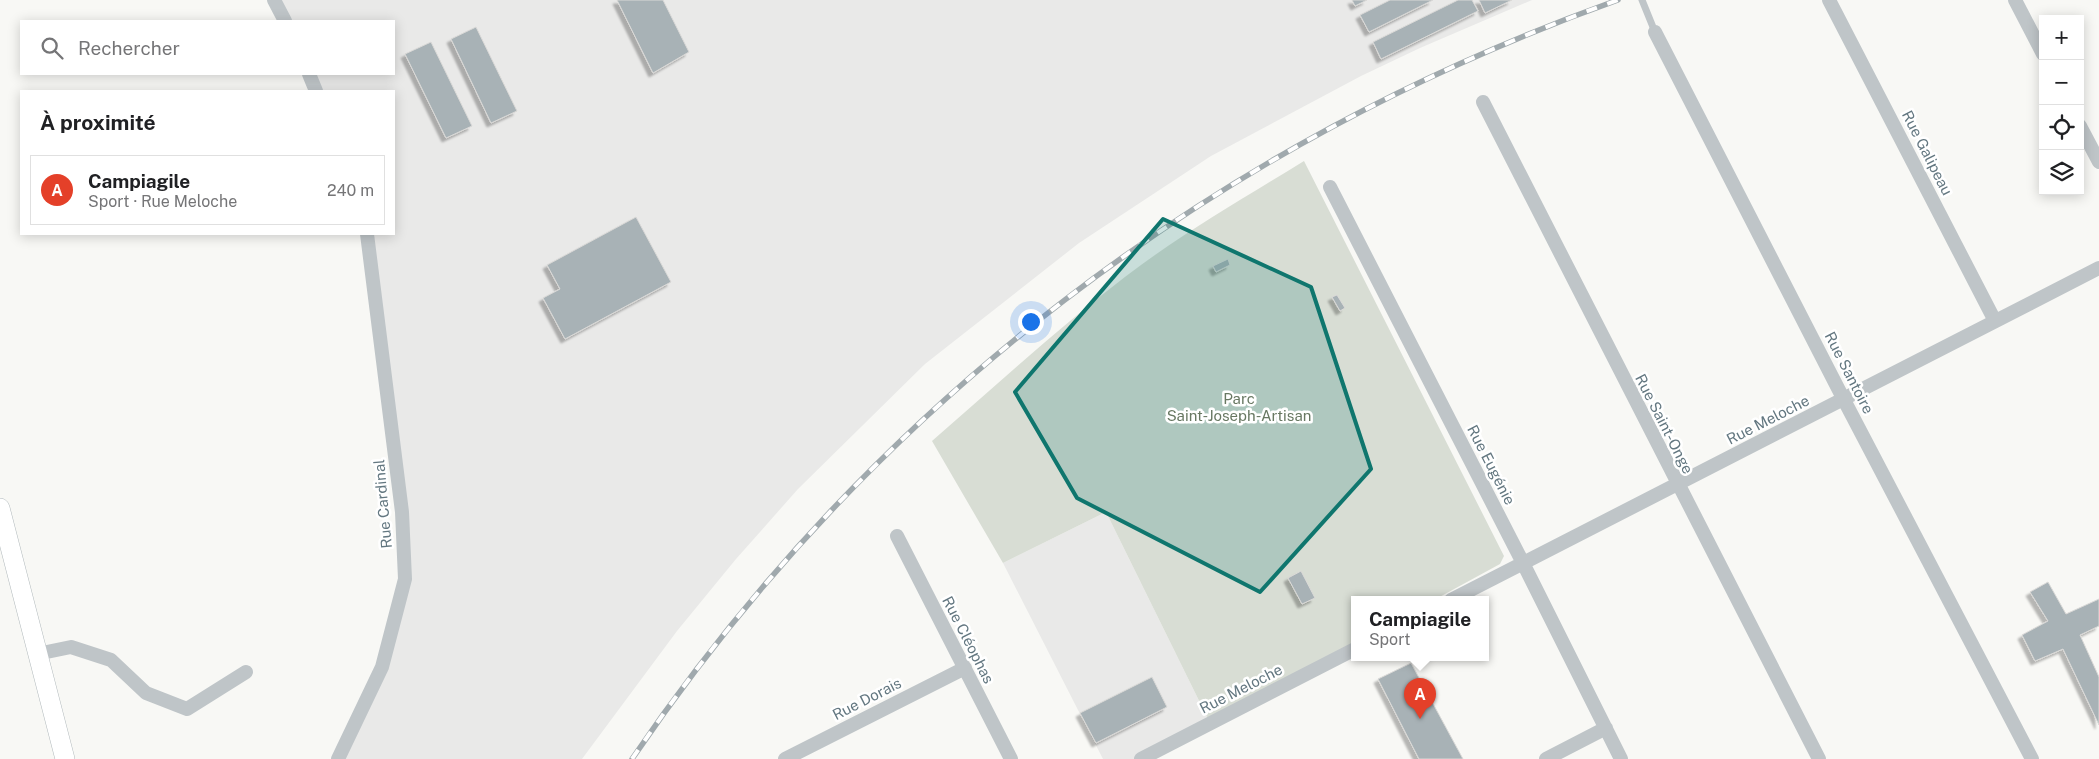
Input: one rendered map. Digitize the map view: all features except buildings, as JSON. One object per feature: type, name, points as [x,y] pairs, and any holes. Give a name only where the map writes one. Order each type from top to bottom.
[{"type":"street","points":[[274,0],[284,20]]},
{"type":"street","name":"Rue Galipeau","points":[[1829,0],[1995,321]]},
{"type":"street","points":[[2014,0],[2039,47]]},
{"type":"street","name":"Rue Santoire","points":[[1655,32],[1844,400],[2032,759]]},
{"type":"street","points":[[308,75],[316,90]]},
{"type":"street","name":"Rue Saint-Onge","points":[[1483,102],[1677,485],[1819,759]]},
{"type":"street","points":[[2084,134],[2099,162]]},
{"type":"street","name":"Rue Eugénie","points":[[1330,187],[1524,563],[1621,759]]},
{"type":"street","name":"Rue Cardinal","points":[[338,759],[382,667],[405,579],[402,512],[367,235]]},
{"type":"street","name":"Rue Meloche","points":[[1459,596],[2099,268]]},
{"type":"street","points":[[0,508],[65,759]]},
{"type":"street","name":"Rue Cléophas","points":[[896,536],[1011,759]]},
{"type":"street","points":[[37,654],[71,648],[111,660],[146,693],[186,709],[246,672]]},
{"type":"street","name":"Rue Meloche","points":[[1141,759],[1351,651]]},
{"type":"street","name":"Rue Dorais","points":[[785,759],[965,668]]},
{"type":"street","points":[[1546,759],[1606,728]]},
{"type":"lane","name":"Rue Santoire","points":[[1642,0],[1655,32]]},
{"type":"highlighted area","points":[[1163,219],[1311,287],[1371,469],[1260,592],[1077,498],[1015,392]]},
{"type":"shaded area","points":[[274,0],[1532,0],[1420,48],[1361,76],[1211,156],[1079,243],[925,364],[798,489],[736,559],[677,631],[582,759],[338,759],[357,722],[405,579],[367,235],[395,235],[395,90],[316,90],[309,75],[395,75],[395,20],[284,20]]},
{"type":"shaded area","points":[[1106,512],[1210,723],[1141,759],[1103,759],[1003,563]]},
{"type":"green space","name":"Parc Saint-Joseph-Artisan","points":[[1304,161],[1504,556],[1500,564],[1441,596],[1351,596],[1351,646],[1210,723],[1106,512],[1003,563],[932,441],[1009,373],[1114,286],[1201,224]]},
{"type":"railway","points":[[632,759],[727,631],[831,511],[943,401],[1064,300],[1193,210],[1328,129],[1470,59],[1618,0]]},
{"type":"place","name":"Campiagile","points":[[1420,719]]}]
